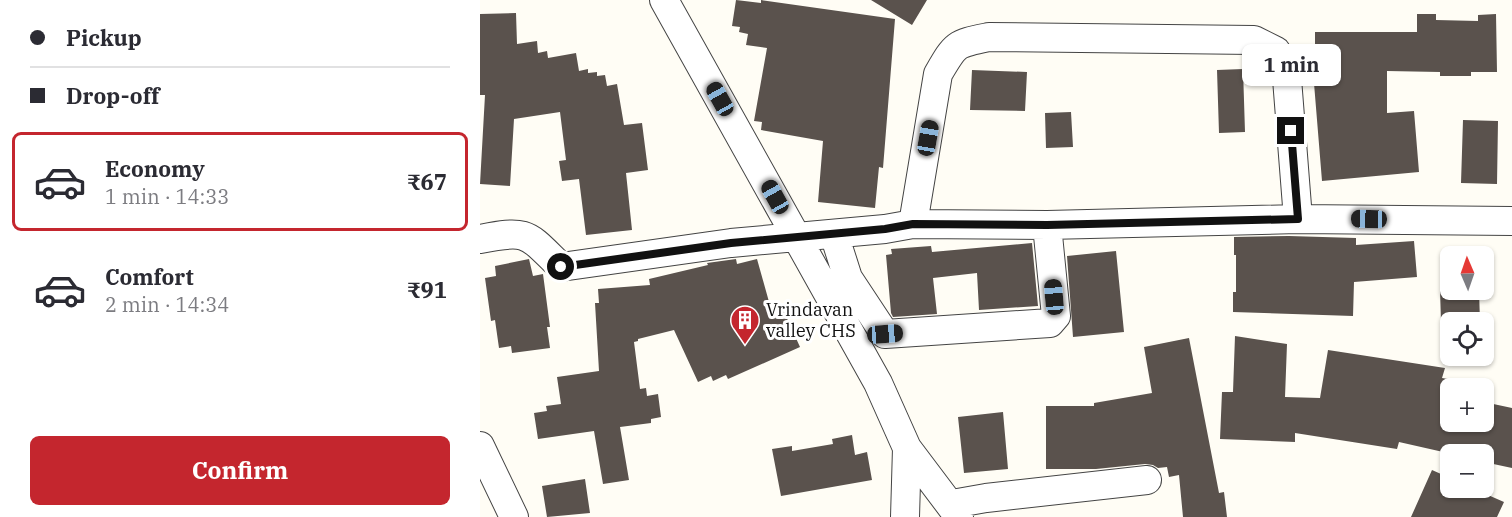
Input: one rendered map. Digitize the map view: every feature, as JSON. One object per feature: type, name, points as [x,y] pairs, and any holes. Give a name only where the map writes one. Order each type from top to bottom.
[{"type":"street","points":[[664,0],[857,344],[908,448],[955,511],[986,498],[1147,480]]},
{"type":"street","points":[[913,224],[939,74],[950,54],[960,43],[989,37],[1254,40],[1276,51],[1286,66],[1298,219]]},
{"type":"street","points":[[480,239],[511,233],[531,237],[561,267],[731,243],[885,229],[913,224],[1048,232],[1298,219],[1512,221],[1512,214]]},
{"type":"street","points":[[857,344],[885,334],[1050,323],[1056,316],[1048,232]]},
{"type":"street","points":[[977,244],[1048,232]]},
{"type":"street","points":[[834,234],[848,278],[885,334]]},
{"type":"street","points":[[480,446],[514,517]]},
{"type":"street","points":[[905,517],[908,448]]},
{"type":"building","points":[[736,0],[761,3],[761,0],[895,19],[883,168],[879,167],[875,208],[818,202],[823,141],[761,130],[762,122],[754,121],[767,48],[746,45],[748,34],[739,32],[740,27],[732,26]]},
{"type":"building","points":[[871,0],[927,0],[912,25]]},
{"type":"building","points":[[516,13],[517,44],[537,41],[538,53],[547,51],[548,58],[576,53],[579,71],[588,69],[588,73],[597,72],[597,76],[605,75],[607,86],[617,84],[624,125],[642,123],[648,170],[626,173],[632,230],[586,235],[579,179],[562,181],[559,161],[566,160],[560,112],[514,119],[510,186],[480,184],[485,95],[480,95],[480,14]]},
{"type":"building","points":[[1417,14],[1436,14],[1436,20],[1478,21],[1478,15],[1496,14],[1497,72],[1471,72],[1471,76],[1440,76],[1440,72],[1387,71],[1387,113],[1414,111],[1419,172],[1322,181],[1313,71],[1315,71],[1315,32],[1417,32]]},
{"type":"building","points":[[1243,69],[1245,132],[1219,133],[1217,70]]},
{"type":"building","points":[[972,70],[1027,72],[1025,111],[970,110]]},
{"type":"building","points":[[1071,112],[1073,147],[1046,148],[1045,113]]},
{"type":"building","points":[[1463,120],[1498,121],[1497,184],[1461,183]]},
{"type":"building","points":[[1234,237],[1356,238],[1356,245],[1414,241],[1417,277],[1354,282],[1353,316],[1233,312],[1233,292],[1236,292]]},
{"type":"building","points":[[1032,243],[1038,306],[979,310],[977,273],[933,278],[937,314],[893,317],[886,255],[892,254],[891,249],[931,246],[932,252]]},
{"type":"building","points":[[1116,251],[1124,332],[1073,337],[1067,256]]},
{"type":"building","points":[[529,259],[533,276],[543,274],[550,327],[547,327],[550,348],[512,353],[511,346],[499,348],[495,320],[491,321],[485,278],[496,276],[495,266]]},
{"type":"building","points":[[736,259],[737,264],[757,259],[771,309],[781,305],[800,347],[728,379],[726,375],[713,381],[711,376],[698,382],[674,330],[634,342],[640,389],[646,388],[647,396],[658,394],[661,417],[651,419],[651,423],[620,427],[629,480],[603,484],[594,431],[538,439],[534,413],[547,411],[546,406],[561,404],[557,377],[599,371],[595,303],[599,303],[598,289],[650,285],[649,279],[708,265],[707,263]]},
{"type":"building","points":[[1440,300],[1479,300],[1480,312],[1441,312]]},
{"type":"building","points":[[1235,336],[1287,344],[1285,397],[1320,398],[1328,350],[1445,368],[1440,378],[1440,432],[1494,432],[1494,404],[1512,408],[1512,468],[1494,464],[1494,444],[1440,444],[1440,451],[1399,442],[1397,449],[1295,433],[1295,442],[1220,439],[1222,392],[1233,392]]},
{"type":"building","points":[[1189,338],[1219,493],[1224,492],[1227,517],[1183,517],[1179,475],[1169,477],[1167,467],[1158,468],[1145,464],[1096,469],[1046,469],[1046,406],[1094,406],[1094,403],[1152,393],[1144,347]]},
{"type":"building","points":[[1003,412],[1008,469],[964,473],[958,417]]},
{"type":"building","points":[[852,435],[855,455],[867,452],[872,480],[781,496],[772,449],[792,446],[792,451],[833,444],[832,439]]},
{"type":"building","points":[[1432,470],[1440,474],[1440,498],[1494,498],[1504,502],[1497,517],[1411,517]]},
{"type":"building","points":[[585,479],[590,513],[547,517],[542,486]]},
{"type":"place","name":"Vrindavan valley CHS","points":[[745,346]]},
{"type":"route","points":[[561,267],[731,243],[885,229],[913,224],[1047,225],[1298,219],[1291,131]]}]
